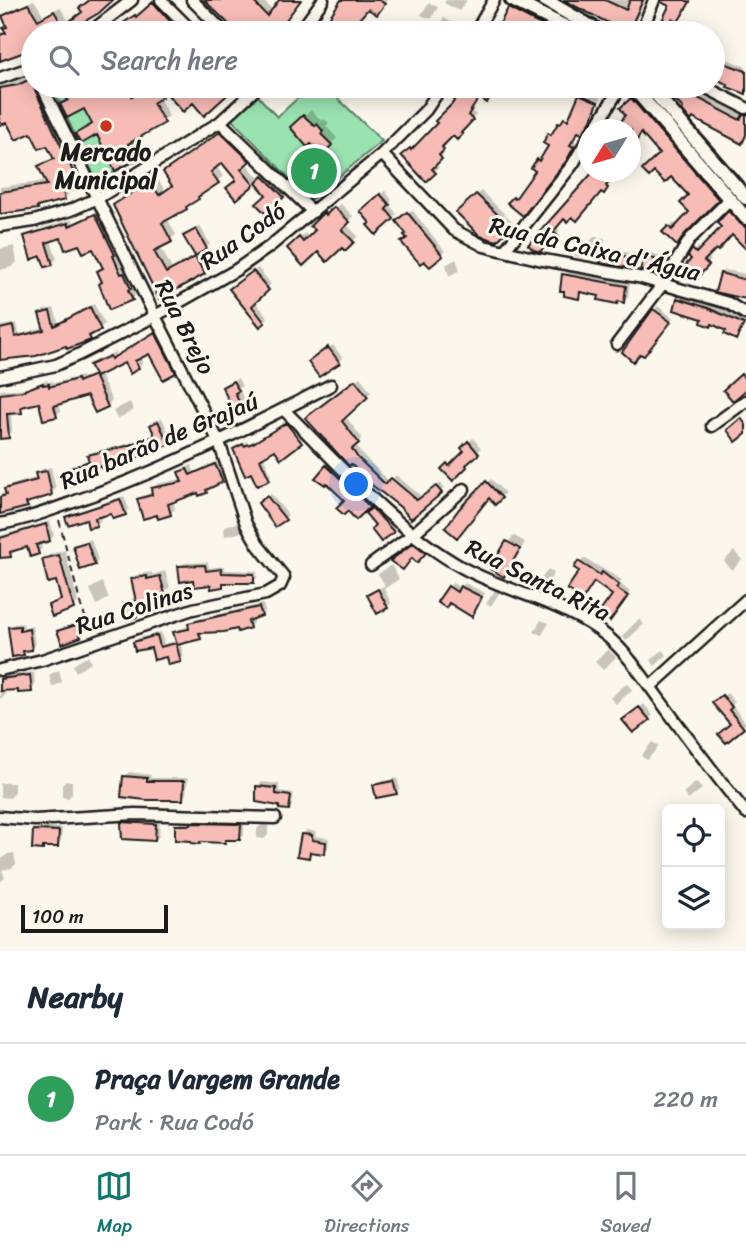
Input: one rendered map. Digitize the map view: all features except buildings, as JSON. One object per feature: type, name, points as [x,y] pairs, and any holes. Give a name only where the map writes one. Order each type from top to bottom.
[{"type":"street","points":[[105,21],[132,0]]},
{"type":"street","points":[[161,0],[182,21]]},
{"type":"street","points":[[192,0],[213,21]]},
{"type":"street","points":[[308,21],[323,0]]},
{"type":"street","points":[[482,21],[494,0]]},
{"type":"street","points":[[512,0],[554,21]]},
{"type":"street","points":[[545,0],[581,21]]},
{"type":"street","points":[[646,21],[654,0]]},
{"type":"street","points":[[0,78],[21,71]]},
{"type":"street","points":[[725,97],[746,108]]},
{"type":"street","name":"Rua Brejo","points":[[48,98],[219,442],[246,524],[258,545],[282,573],[283,582],[280,586]]},
{"type":"street","points":[[0,226],[34,221],[71,210],[98,198],[220,122],[243,98]]},
{"type":"street","name":"Rua Codó","points":[[0,377],[56,365],[155,316],[236,270],[313,212],[382,154],[426,110],[434,98]]},
{"type":"street","points":[[601,119],[614,98]]},
{"type":"street","points":[[642,98],[746,218]]},
{"type":"street","points":[[659,98],[746,198]]},
{"type":"street","points":[[220,122],[313,212]]},
{"type":"street","name":"Rua da Caixa d'Água","points":[[382,154],[454,230],[484,246],[538,259],[638,276],[728,303],[746,314]]},
{"type":"street","points":[[505,250],[578,156]]},
{"type":"street","points":[[617,344],[662,285],[690,239],[730,199]]},
{"type":"street","name":"Rua barão de Grajaú","points":[[0,524],[128,483],[219,442],[331,385]]},
{"type":"street","points":[[712,426],[746,401]]},
{"type":"street","name":"Rua Santa Rita","points":[[284,410],[413,534],[466,569],[593,627],[618,647],[746,813]]},
{"type":"street","points":[[371,565],[413,534],[464,489]]},
{"type":"street","name":"Rua Colinas","points":[[0,670],[42,660],[193,609],[258,597],[280,586]]},
{"type":"street","points":[[650,687],[746,600]]},
{"type":"street","points":[[0,817],[35,820],[135,814],[275,818]]},
{"type":"path","points":[[56,508],[81,606],[94,642]]},
{"type":"green space","points":[[58,98],[113,98],[144,156],[97,182]]},
{"type":"green space","points":[[256,98],[260,98],[277,117],[298,98],[337,98],[382,141],[311,200],[232,120]]},
{"type":"place","name":"Mercado Municipal","points":[[106,126]]},
{"type":"place","name":"Praça Vargem Grande","points":[[314,171]]}]
